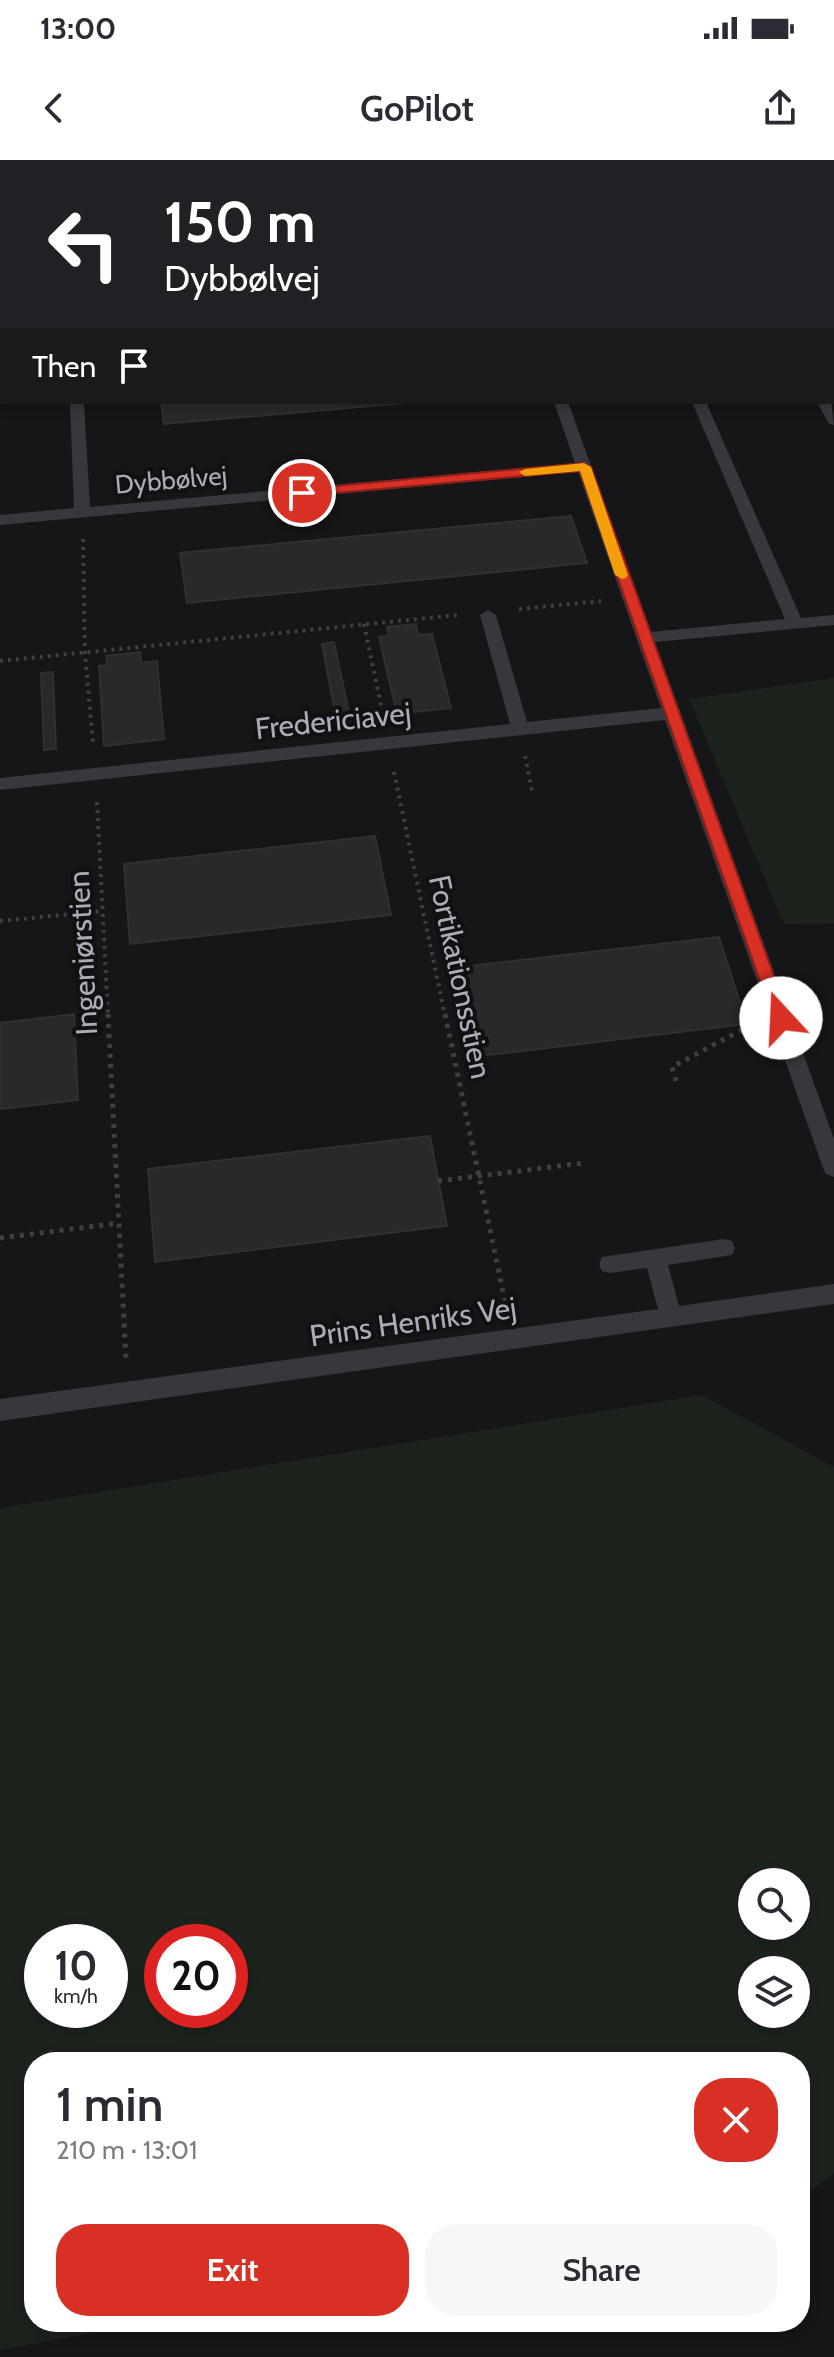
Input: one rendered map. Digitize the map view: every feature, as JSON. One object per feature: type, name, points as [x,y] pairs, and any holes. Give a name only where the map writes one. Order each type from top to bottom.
[{"type":"lane","points":[[77,404],[82,513]]},
{"type":"lane","points":[[562,404],[834,1168]]},
{"type":"lane","points":[[700,404],[795,623]]},
{"type":"lane","name":"Dybbølvej","points":[[0,520],[584,467]]},
{"type":"lane","points":[[480,614],[520,729]]},
{"type":"lane","points":[[644,638],[834,620]]},
{"type":"lane","name":"Fredericiavej","points":[[0,784],[672,713]]},
{"type":"lane","points":[[610,1264],[724,1248]]},
{"type":"lane","points":[[655,1258],[671,1316]]},
{"type":"lane","name":"Prins Henriks Vej","points":[[0,1410],[834,1294]]},
{"type":"path","name":"Ingeniørstien","points":[[82,513],[85,653],[96,774],[128,1392]]},
{"type":"path","points":[[519,609],[630,598]]},
{"type":"path","points":[[0,661],[480,614]]},
{"type":"path","name":"Fortikationsstien","points":[[364,624],[512,1339]]},
{"type":"path","points":[[0,921],[103,911]]},
{"type":"path","points":[[676,1081],[672,1067],[756,1023],[781,1018]]},
{"type":"path","points":[[438,1181],[584,1163]]},
{"type":"path","points":[[0,1238],[119,1223]]},
{"type":"shaded area","points":[[834,678],[834,923],[784,924],[689,699]]},
{"type":"shaded area","points":[[702,1395],[834,1467],[834,2174],[810,2190],[810,2052],[24,2052],[24,2332],[97,2332],[0,2350],[0,1508]]},
{"type":"building","points":[[161,404],[394,404],[164,424]]},
{"type":"building","points":[[571,516],[587,563],[187,603],[180,553]]},
{"type":"building","points":[[416,624],[418,635],[432,634],[451,708],[397,714],[379,637],[389,636],[387,627]]},
{"type":"building","points":[[334,642],[350,717],[336,718],[322,644]]},
{"type":"building","points":[[140,652],[141,663],[157,661],[164,739],[104,746],[99,666],[107,665],[106,656]]},
{"type":"building","points":[[53,672],[56,749],[44,750],[41,673]]},
{"type":"building","points":[[375,836],[391,915],[130,944],[124,864]]},
{"type":"building","points":[[719,937],[747,1024],[480,1056],[461,967]]},
{"type":"building","points":[[74,1014],[78,1100],[0,1109],[0,1023]]},
{"type":"building","points":[[430,1136],[447,1226],[155,1262],[148,1169]]},
{"type":"slow traffic","points":[[525,472],[584,467],[622,575]]},
{"type":"route","points":[[302,493],[584,467],[781,1018]]}]
